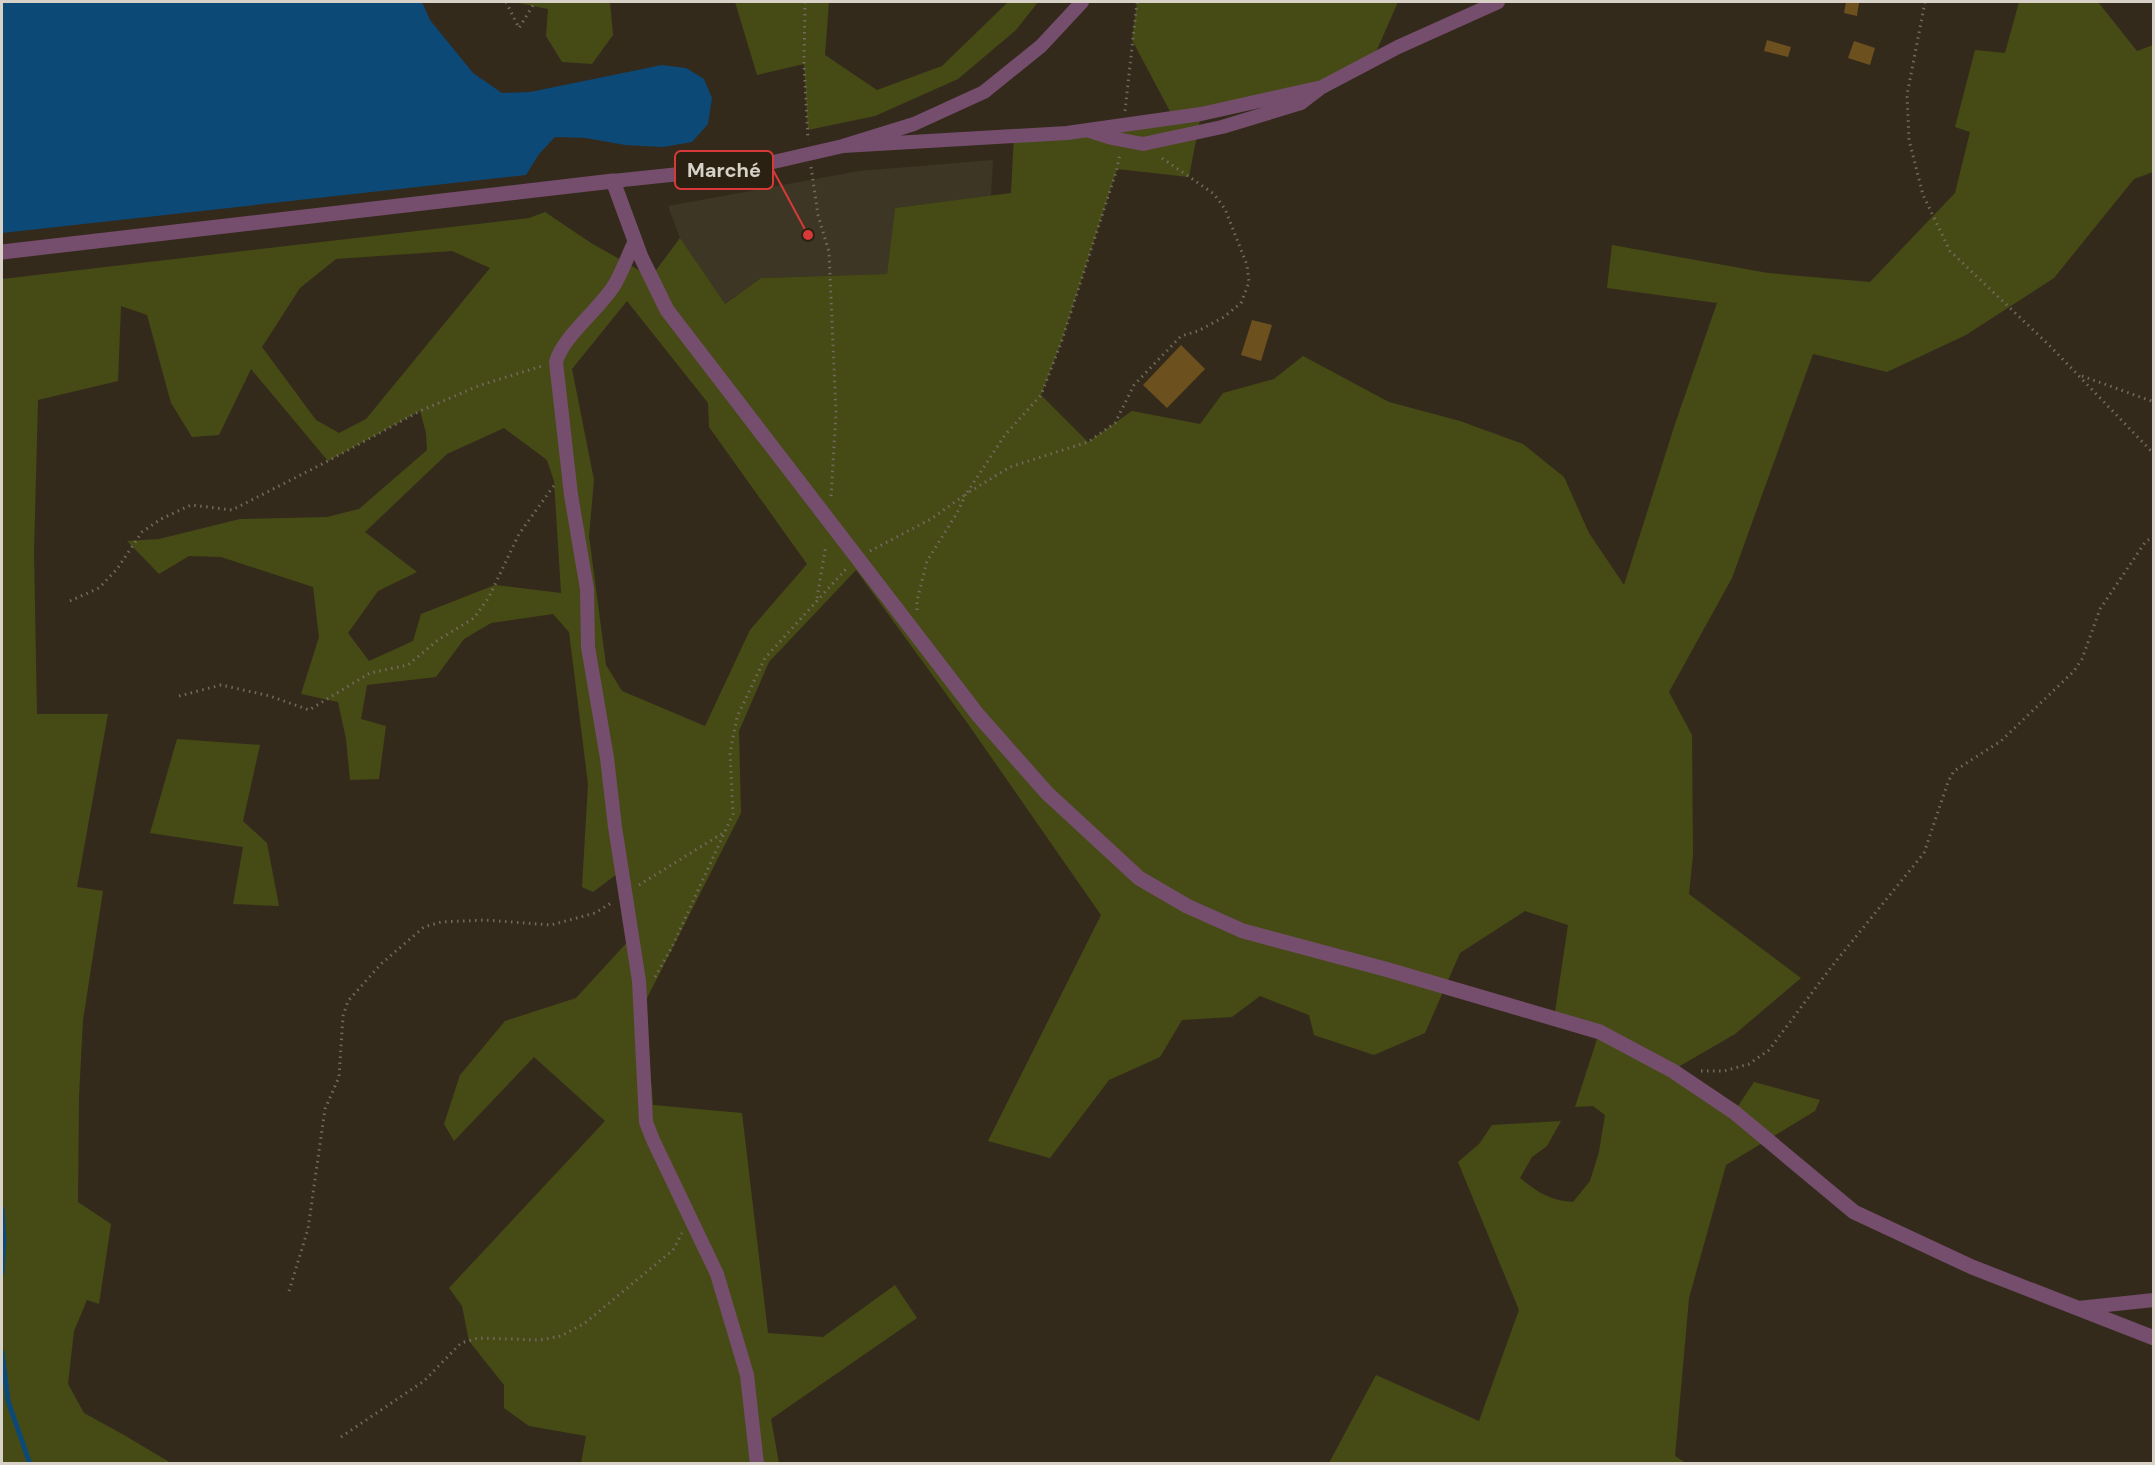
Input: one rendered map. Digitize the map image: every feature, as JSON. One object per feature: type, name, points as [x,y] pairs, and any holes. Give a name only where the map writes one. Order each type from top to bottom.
[{"type":"street","points":[[2,252],[756,166],[809,154],[914,124],[984,92],[1041,46],[1082,2]]},
{"type":"street","points":[[1087,130],[1143,144],[1222,127],[1302,104],[1322,87],[1398,47],[1498,2]]},
{"type":"street","points":[[843,146],[1056,134],[1201,114],[1322,87]]},
{"type":"street","points":[[614,181],[635,241],[667,310],[978,715],[1047,793],[1139,878],[1187,906],[1243,931],[1385,969],[1600,1032],[1673,1071],[1734,1113],[1854,1212],[1972,1267],[2154,1338]]},
{"type":"street","points":[[635,241],[615,284],[559,351],[556,362],[567,465],[587,589],[588,647],[607,758],[639,981],[646,1122],[652,1140],[717,1274],[747,1375],[757,1464]]},
{"type":"street","points":[[2078,1308],[2154,1300]]},
{"type":"path","points":[[506,2],[519,28],[535,2]]},
{"type":"path","points":[[805,2],[804,63],[809,154],[818,215],[829,252],[836,413],[830,522],[817,600]]},
{"type":"path","points":[[917,636],[917,601],[927,561],[966,494],[1005,435],[1041,395],[1061,343],[1117,169],[1137,2]]},
{"type":"path","points":[[1925,2],[1907,95],[1909,140],[1923,195],[1950,251],[2079,375],[2154,454]]},
{"type":"path","points":[[640,1002],[672,947],[733,814],[730,753],[737,717],[765,658],[857,557],[931,519],[1010,467],[1088,442],[1115,423],[1134,385],[1181,336],[1224,317],[1241,303],[1250,282],[1247,265],[1225,209],[1214,194],[1143,144]]},
{"type":"path","points":[[70,601],[99,588],[117,569],[142,532],[161,519],[191,505],[232,510],[420,411],[477,386],[556,362]]},
{"type":"path","points":[[2079,375],[2154,402]]},
{"type":"path","points":[[179,696],[220,685],[270,696],[309,710],[370,673],[408,665],[438,640],[474,618],[489,597],[519,534],[567,465]]},
{"type":"path","points":[[1673,1071],[1724,1071],[1749,1064],[1769,1050],[1832,966],[1924,854],[1948,782],[1954,771],[2001,741],[2074,671],[2082,658],[2100,609],[2146,541],[2154,537]]},
{"type":"path","points":[[289,1291],[308,1229],[325,1109],[339,1077],[343,1016],[348,1001],[381,964],[424,927],[441,922],[484,920],[551,925],[595,913],[725,832]]},
{"type":"path","points":[[341,1437],[424,1381],[461,1343],[478,1338],[540,1340],[561,1336],[585,1323],[673,1250],[681,1233]]},
{"type":"shaded area","points":[[993,160],[991,196],[895,208],[887,274],[761,278],[724,304],[680,238],[668,206],[859,171]]},
{"type":"green space","points":[[514,2],[610,2],[613,35],[592,64],[562,62],[546,36],[548,9]]},
{"type":"green space","points":[[735,2],[829,2],[825,55],[877,90],[942,66],[1008,2],[1038,2],[1016,30],[958,79],[875,116],[808,130],[804,64],[757,75]]},
{"type":"green space","points":[[1137,2],[1398,2],[1372,61],[1322,87],[1201,114],[1189,177],[1117,169],[1061,343],[1041,395],[1088,442],[1132,411],[1200,424],[1223,393],[1274,379],[1303,356],[1389,402],[1460,421],[1523,444],[1564,477],[1589,533],[1624,585],[1675,424],[1717,303],[1607,288],[1612,245],[1768,273],[1870,282],[1955,193],[1970,132],[1955,127],[1975,50],[2005,53],[2019,2],[2098,2],[2137,51],[2153,45],[2153,172],[2134,179],[2054,278],[1966,335],[1887,372],[1813,354],[1732,578],[1669,692],[1692,735],[1693,855],[1689,894],[1801,978],[1735,1034],[1673,1070],[1734,1112],[1754,1082],[1820,1100],[1815,1111],[1726,1165],[1689,1298],[1675,1456],[1686,1463],[1329,1463],[1376,1375],[1479,1421],[1519,1310],[1458,1162],[1479,1144],[1492,1125],[1561,1121],[1547,1146],[1532,1157],[1520,1178],[1545,1195],[1573,1202],[1590,1181],[1599,1152],[1605,1115],[1593,1106],[1575,1107],[1599,1033],[1554,1019],[1568,925],[1525,911],[1460,953],[1425,1033],[1374,1055],[1314,1035],[1309,1015],[1260,996],[1232,1017],[1182,1020],[1160,1057],[1109,1080],[1050,1158],[988,1141],[1101,915],[968,724],[856,570],[769,662],[739,731],[741,813],[645,1002],[653,1105],[742,1113],[768,1333],[823,1337],[895,1285],[917,1318],[771,1419],[779,1463],[581,1463],[586,1436],[529,1426],[504,1408],[504,1385],[469,1341],[462,1306],[449,1288],[605,1121],[534,1057],[454,1141],[444,1124],[460,1075],[505,1021],[576,998],[632,937],[621,871],[593,892],[582,887],[588,784],[569,632],[553,614],[491,623],[464,639],[436,677],[367,685],[361,719],[386,726],[379,779],[350,780],[346,739],[338,702],[301,694],[319,637],[313,587],[221,557],[189,556],[159,574],[127,541],[159,539],[240,519],[327,517],[359,509],[427,450],[426,433],[420,411],[328,461],[251,369],[219,435],[192,437],[171,403],[147,315],[121,306],[118,381],[38,400],[34,553],[37,714],[108,714],[77,887],[103,891],[83,1020],[79,1096],[78,1202],[111,1224],[99,1304],[87,1300],[74,1331],[68,1384],[84,1413],[171,1463],[2,1463],[2,279],[529,218],[545,212],[591,243],[651,277],[680,238],[725,304],[761,278],[887,274],[895,208],[1011,193],[1014,136],[1173,117],[1132,40]],"holes":[[[452,251],[490,268],[366,419],[339,433],[316,420],[262,347],[300,288],[336,259]],[[627,301],[708,403],[709,427],[807,564],[750,630],[705,726],[622,691],[606,665],[589,536],[594,480],[572,369]],[[504,428],[547,460],[554,481],[561,593],[495,585],[421,614],[413,641],[369,661],[348,633],[378,591],[417,572],[365,532],[447,454]]]},
{"type":"green space","points":[[177,739],[260,745],[243,821],[267,843],[279,906],[233,904],[243,847],[150,833]]},
{"type":"water","points":[[2,2],[422,2],[430,20],[473,73],[502,93],[530,92],[662,65],[686,68],[704,79],[712,98],[708,124],[692,142],[663,147],[625,145],[586,138],[555,137],[539,154],[526,175],[2,233]]},
{"type":"building","points":[[1846,2],[1859,3],[1857,16],[1844,13]]},
{"type":"building","points":[[1767,40],[1791,47],[1788,57],[1764,51]]},
{"type":"building","points":[[1854,41],[1875,48],[1870,65],[1848,58]]},
{"type":"building","points":[[1252,320],[1272,325],[1261,361],[1241,355]]},
{"type":"building","points":[[1181,345],[1205,369],[1167,408],[1143,385]]},
{"type":"waterway","points":[[2,1209],[4,1240],[2,1273]]},
{"type":"waterway","points":[[2,1352],[8,1401],[30,1464]]},
{"type":"place","name":"Marché","points":[[808,235]]}]
